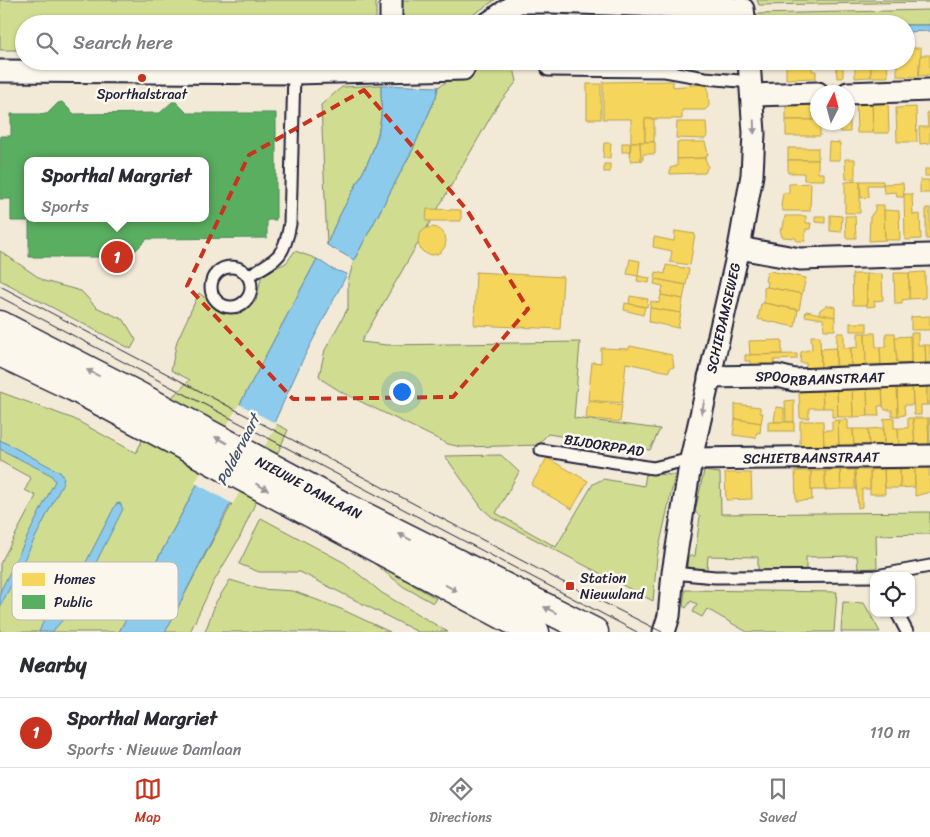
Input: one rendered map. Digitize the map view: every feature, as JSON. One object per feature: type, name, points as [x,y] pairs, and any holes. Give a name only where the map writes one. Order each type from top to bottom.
[{"type":"main road","name":"NIEUWE DAMLAAN","points":[[0,325],[131,405],[336,514],[535,632]]},
{"type":"main road","name":"NIEUWE DAMLAAN","points":[[0,352],[65,382],[131,405]]},
{"type":"main road","name":"NIEUWE DAMLAAN","points":[[336,514],[594,632]]},
{"type":"street","points":[[391,0],[391,15]]},
{"type":"street","points":[[500,15],[518,2],[552,2],[718,15]]},
{"type":"street","points":[[0,70],[15,70]]},
{"type":"street","points":[[278,70],[294,73],[336,70]]},
{"type":"street","name":"SCHIEDAMSEWEG","points":[[664,632],[669,616],[673,573],[691,459],[739,248],[752,175],[754,133],[750,70]]},
{"type":"street","points":[[752,89],[810,93]]},
{"type":"street","points":[[855,92],[930,90]]},
{"type":"street","points":[[739,248],[800,259],[930,255]]},
{"type":"street","name":"SPOORBAANSTRAAT","points":[[709,377],[778,376],[794,380],[930,375]]},
{"type":"street","name":"SCHIETBAANSTRAAT","points":[[691,459],[930,456]]},
{"type":"lane","points":[[548,70],[665,71],[752,89]]},
{"type":"lane","points":[[248,276],[278,258],[286,244],[290,224],[294,73]]},
{"type":"lane","name":"BIJDORPPAD","points":[[541,450],[653,468],[691,459]]},
{"type":"lane","points":[[673,573],[715,577],[876,576],[930,566]]},
{"type":"lane","points":[[899,617],[907,632]]},
{"type":"highlighted area","points":[[364,90],[467,210],[528,309],[453,397],[293,399],[187,286],[249,155]]},
{"type":"green space","points":[[0,0],[376,0],[376,15],[15,15],[15,50],[0,50]]},
{"type":"green space","points":[[398,0],[495,0],[473,15],[398,15]]},
{"type":"green space","points":[[757,0],[930,0],[930,2],[759,5]]},
{"type":"green space","points":[[930,10],[930,25],[915,25],[915,15],[756,14]]},
{"type":"green space","points":[[465,70],[514,70],[517,81],[497,106],[361,342],[387,345],[580,342],[574,418],[660,429],[650,450],[548,434],[541,441],[541,445],[461,447],[448,444],[343,393],[319,376],[325,350],[348,308],[348,282],[354,260],[412,151],[436,97],[438,87]]},
{"type":"green space","points":[[381,85],[381,116],[373,150],[333,229],[327,245],[321,105],[342,87]]},
{"type":"green space","points":[[0,251],[44,281],[81,291],[96,307],[124,320],[136,340],[131,349],[0,280]]},
{"type":"green space","points":[[295,251],[317,259],[156,562],[12,562],[12,620],[125,620],[119,632],[0,632],[0,564],[36,496],[25,490],[31,478],[0,461],[0,392],[74,419],[136,453],[156,412],[190,380],[171,370],[177,341],[199,293],[217,307],[237,314],[256,301],[262,274],[286,263]]},
{"type":"green space","points":[[274,423],[288,430],[240,537],[213,583],[190,632],[165,632],[171,620],[178,620],[178,607]]},
{"type":"green space","points":[[501,455],[519,472],[496,513],[556,547],[593,484],[603,479],[644,486],[646,474],[675,475],[657,557],[653,601],[492,517],[482,508],[445,456]]},
{"type":"green space","points":[[704,471],[720,473],[721,514],[930,512],[930,534],[876,535],[877,568],[858,569],[857,556],[806,557],[806,570],[758,571],[758,557],[708,556],[707,569],[687,567],[688,556],[695,556],[700,516],[695,512]]},
{"type":"green space","points":[[261,518],[345,563],[382,593],[448,632],[418,632],[300,572],[259,572],[239,564]]},
{"type":"green space","points":[[357,550],[391,565],[413,585],[436,598],[433,603],[404,587]]},
{"type":"green space","points":[[230,580],[260,589],[293,591],[341,609],[390,632],[205,632],[216,602]]},
{"type":"green space","points":[[685,590],[837,592],[834,632],[747,632],[707,609],[702,617],[693,612],[697,604],[691,601],[686,608],[683,606]]},
{"type":"green space","points":[[843,602],[864,603],[870,617],[880,632],[841,632]]},
{"type":"water","points":[[915,25],[930,25],[930,31],[915,32]]},
{"type":"water","points":[[381,85],[438,87],[436,97],[412,151],[354,260],[327,245],[333,229],[373,150],[381,116]]},
{"type":"water","name":"Poldervaart","points":[[317,259],[332,269],[347,274],[302,361],[269,434],[227,510],[178,607],[178,562],[156,562]]},
{"type":"water","points":[[0,440],[60,472],[64,478],[23,562],[15,562],[55,481],[51,475],[0,449]]},
{"type":"water","points":[[120,503],[123,509],[96,562],[86,562],[116,504]]},
{"type":"water","points":[[12,568],[12,583],[0,607],[0,592]]},
{"type":"water","points":[[44,620],[62,620],[52,632],[39,632]]},
{"type":"water","points":[[125,620],[172,620],[165,632],[119,632]]},
{"type":"pier","points":[[239,404],[277,424],[233,504],[195,483]]},
{"type":"building: Homes","points":[[915,48],[921,48],[919,76],[897,76],[897,70],[915,70]]},
{"type":"building: Homes","points":[[921,55],[930,55],[930,75],[919,76]]},
{"type":"building: Homes","points":[[786,70],[816,71],[816,78],[786,79]]},
{"type":"building: Homes","points":[[836,70],[843,70],[843,78],[837,78]]},
{"type":"building: Homes","points":[[855,70],[871,70],[871,77],[855,78]]},
{"type":"building: Homes","points":[[871,70],[888,70],[888,77],[871,77]]},
{"type":"building: Homes","points":[[673,81],[673,87],[705,84],[708,88],[709,106],[705,110],[682,110],[682,119],[645,119],[645,142],[631,142],[631,119],[603,119],[603,82]]},
{"type":"building: Homes","points":[[587,84],[601,84],[601,119],[587,119]]},
{"type":"building: Homes","points":[[888,100],[889,133],[873,133],[872,101]]},
{"type":"building: Homes","points":[[856,101],[872,101],[873,133],[857,133]]},
{"type":"building: Homes","points":[[786,103],[810,103],[810,120],[786,120]]},
{"type":"building: Homes","points":[[916,107],[917,142],[897,142],[896,108]]},
{"type":"building: Homes","points":[[927,112],[930,112],[930,143],[920,144],[919,127],[928,127]]},
{"type":"building: Homes","points":[[645,119],[654,119],[654,142],[645,142]]},
{"type":"building: Homes","points":[[786,120],[810,120],[810,130],[820,130],[820,136],[786,136]]},
{"type":"building: Homes","points":[[677,122],[706,122],[707,136],[705,139],[676,138]]},
{"type":"building: Homes","points":[[840,130],[850,130],[850,132],[840,132]]},
{"type":"building: Homes","points":[[631,142],[640,142],[641,160],[643,160],[630,161]]},
{"type":"building: Homes","points":[[640,142],[655,142],[655,154],[643,154],[643,160],[641,160]]},
{"type":"building: Homes","points":[[677,142],[705,142],[708,154],[705,158],[677,159]]},
{"type":"building: Homes","points":[[829,142],[840,143],[840,160],[828,160]]},
{"type":"building: Homes","points":[[604,143],[611,143],[610,158],[603,158]]},
{"type":"building: Homes","points":[[622,143],[630,143],[630,152],[622,152]]},
{"type":"building: Homes","points":[[788,148],[818,148],[818,160],[788,160]]},
{"type":"building: Homes","points":[[705,158],[708,166],[705,173],[670,174],[670,168],[677,166],[677,159]]},
{"type":"building: Homes","points":[[845,159],[855,159],[855,179],[846,179]]},
{"type":"building: Homes","points":[[788,160],[818,160],[818,173],[824,173],[824,180],[804,180],[804,173],[788,173]]},
{"type":"building: Homes","points":[[604,164],[610,164],[610,172],[604,172]]},
{"type":"building: Homes","points":[[925,169],[930,169],[930,176],[925,176]]},
{"type":"building: Homes","points":[[920,180],[929,180],[930,193],[920,193]]},
{"type":"building: Homes","points":[[860,181],[883,181],[883,185],[868,185],[869,197],[861,198]]},
{"type":"building: Homes","points":[[860,181],[860,213],[845,213],[845,182]]},
{"type":"building: Homes","points":[[811,183],[810,211],[783,211],[781,206],[783,193],[789,193],[789,184]]},
{"type":"building: Homes","points":[[903,183],[904,197],[897,197],[896,192],[884,193],[883,184]]},
{"type":"building: Homes","points":[[904,194],[912,194],[913,215],[920,214],[921,239],[905,240]]},
{"type":"building: Homes","points":[[875,205],[884,205],[885,240],[869,241],[870,217],[875,210]]},
{"type":"building: Homes","points":[[926,208],[930,208],[930,239],[926,239]]},
{"type":"building: Homes","points":[[427,209],[461,210],[461,221],[426,221]]},
{"type":"building: Homes","points":[[884,210],[899,211],[900,240],[885,240]]},
{"type":"building: Homes","points":[[830,215],[842,216],[841,232],[830,231]]},
{"type":"building: Homes","points":[[785,216],[806,216],[806,223],[811,223],[810,229],[806,229],[805,241],[796,241],[796,238],[782,237],[780,229],[783,228]]},
{"type":"building: Homes","points":[[815,216],[825,216],[825,223],[815,222]]},
{"type":"building: Homes","points":[[845,216],[855,216],[856,238],[846,238]]},
{"type":"building: Homes","points":[[432,227],[442,231],[446,241],[442,251],[432,255],[422,251],[418,241],[422,231]]},
{"type":"building: Homes","points":[[675,231],[695,234],[690,265],[670,262],[672,251],[653,247],[654,237],[674,241]]},
{"type":"building: Homes","points":[[630,259],[640,261],[638,276],[627,274]]},
{"type":"building: Homes","points":[[666,265],[689,269],[686,285],[655,279],[656,272],[665,274]]},
{"type":"building: Homes","points":[[476,272],[563,277],[560,329],[474,325]]},
{"type":"building: Homes","points":[[767,272],[806,278],[802,294],[767,287],[768,282],[765,281]]},
{"type":"building: Homes","points":[[925,272],[925,298],[909,299],[909,273]]},
{"type":"building: Homes","points":[[894,273],[909,273],[909,299],[902,300],[902,304],[895,304]]},
{"type":"building: Homes","points":[[852,274],[867,274],[867,305],[853,305]]},
{"type":"building: Homes","points":[[867,274],[882,274],[883,300],[874,301],[875,306],[867,307]]},
{"type":"building: Homes","points":[[638,276],[650,278],[649,283],[637,281]]},
{"type":"building: Homes","points":[[655,279],[686,285],[683,299],[661,295],[663,286],[654,284]]},
{"type":"building: Homes","points":[[764,288],[802,294],[799,310],[764,303]]},
{"type":"building: Homes","points":[[661,295],[683,299],[681,313],[650,308],[651,301],[659,303]]},
{"type":"building: Homes","points":[[630,296],[648,299],[647,307],[629,304]]},
{"type":"building: Homes","points":[[625,303],[645,307],[643,315],[624,310]]},
{"type":"building: Homes","points":[[761,304],[798,310],[795,327],[758,319]]},
{"type":"building: Homes","points":[[827,305],[835,307],[835,317],[819,314],[820,310]]},
{"type":"building: Homes","points":[[650,308],[681,313],[678,328],[649,322]]},
{"type":"building: Homes","points":[[806,311],[835,317],[835,330],[824,330],[823,319],[805,316]]},
{"type":"building: Homes","points":[[930,316],[930,330],[911,330],[911,317]]},
{"type":"building: Homes","points":[[850,323],[867,323],[867,331],[850,331]]},
{"type":"building: Homes","points":[[837,333],[844,333],[844,348],[851,348],[851,366],[836,366]]},
{"type":"building: Homes","points":[[858,333],[865,333],[866,365],[851,366],[851,348],[858,347]]},
{"type":"building: Homes","points":[[865,333],[875,333],[876,347],[880,347],[881,365],[866,365]]},
{"type":"building: Homes","points":[[886,333],[895,333],[897,364],[881,365],[880,347],[886,347]]},
{"type":"building: Homes","points":[[911,333],[918,333],[918,345],[925,345],[926,363],[911,364]]},
{"type":"building: Homes","points":[[811,336],[820,336],[821,367],[806,368],[806,363],[800,363],[801,352],[812,349]]},
{"type":"building: Homes","points":[[910,336],[911,364],[897,364],[895,337]]},
{"type":"building: Homes","points":[[782,340],[782,354],[750,355],[749,341]]},
{"type":"building: Homes","points":[[925,345],[930,345],[930,363],[926,363]]},
{"type":"building: Homes","points":[[630,346],[672,355],[674,367],[670,368],[669,372],[626,363],[622,403],[588,400],[592,362],[601,363],[601,348],[629,349]]},
{"type":"building: Homes","points":[[836,348],[836,366],[821,367],[821,349]]},
{"type":"building: Homes","points":[[797,354],[797,359],[774,360],[774,368],[750,369],[750,361],[745,361],[745,355]]},
{"type":"building: Homes","points":[[912,386],[913,405],[904,405],[905,415],[898,416],[897,387]]},
{"type":"building: Homes","points":[[912,386],[927,386],[927,405],[921,405],[921,415],[914,415]]},
{"type":"building: Homes","points":[[927,386],[930,386],[930,405],[927,405]]},
{"type":"building: Homes","points":[[897,387],[898,416],[892,416],[892,410],[885,410],[883,406],[882,388]]},
{"type":"building: Homes","points":[[867,388],[868,416],[853,417],[852,389]]},
{"type":"building: Homes","points":[[867,388],[882,388],[883,406],[878,406],[879,416],[868,416]]},
{"type":"building: Homes","points":[[822,389],[837,389],[838,417],[832,417],[832,408],[823,408]]},
{"type":"building: Homes","points":[[822,389],[823,408],[809,408],[809,418],[800,418],[799,392],[801,390]]},
{"type":"building: Homes","points":[[837,389],[852,389],[853,417],[838,417]]},
{"type":"building: Homes","points":[[794,400],[794,422],[786,422],[785,401]]},
{"type":"building: Homes","points":[[588,401],[622,405],[620,422],[586,418]]},
{"type":"building: Homes","points":[[735,404],[760,407],[760,413],[763,413],[761,423],[735,419]]},
{"type":"building: Homes","points":[[776,407],[784,408],[784,422],[774,422]]},
{"type":"building: Homes","points":[[894,418],[894,428],[898,428],[899,447],[884,447],[884,419]]},
{"type":"building: Homes","points":[[908,418],[913,418],[915,446],[899,447],[898,428],[908,428]]},
{"type":"building: Homes","points":[[913,418],[928,418],[929,445],[915,446]]},
{"type":"building: Homes","points":[[928,418],[930,418],[930,445],[929,445]]},
{"type":"building: Homes","points":[[735,419],[761,423],[760,433],[757,432],[756,438],[733,435]]},
{"type":"building: Homes","points":[[838,420],[848,420],[848,429],[853,429],[854,448],[839,448]]},
{"type":"building: Homes","points":[[838,420],[839,448],[824,449],[823,430],[832,430],[832,421]]},
{"type":"building: Homes","points":[[800,421],[823,421],[824,449],[802,449],[800,447]]},
{"type":"building: Homes","points":[[768,422],[794,422],[794,431],[768,431]]},
{"type":"building: Homes","points":[[883,428],[884,447],[869,447],[868,429]]},
{"type":"building: Homes","points":[[853,429],[868,429],[869,447],[854,448]]},
{"type":"building: Homes","points":[[547,458],[588,481],[572,509],[531,485]]},
{"type":"building: Homes","points":[[915,468],[915,487],[900,488],[900,469]]},
{"type":"building: Homes","points":[[915,468],[929,468],[930,492],[915,496]]},
{"type":"building: Homes","points":[[884,469],[900,469],[900,488],[885,488]]},
{"type":"building: Homes","points":[[884,469],[885,494],[870,494],[870,470]]},
{"type":"building: Homes","points":[[840,470],[855,470],[855,489],[841,489]]},
{"type":"building: Homes","points":[[840,470],[841,489],[825,490],[825,471]]},
{"type":"building: Homes","points":[[855,470],[870,470],[870,489],[862,489],[862,507],[858,508]]},
{"type":"building: Homes","points":[[795,471],[811,471],[812,500],[796,501]]},
{"type":"building: Homes","points":[[811,471],[825,471],[825,490],[811,490]]},
{"type":"building: Homes","points":[[725,473],[751,473],[752,499],[726,500]]},
{"type":"building: Public","points":[[62,102],[74,114],[160,113],[172,102],[176,102],[187,113],[276,113],[276,220],[267,220],[267,238],[147,239],[119,267],[116,264],[118,261],[113,257],[29,257],[29,222],[209,222],[209,157],[24,157],[24,221],[11,221],[11,199],[0,199],[0,136],[11,136],[11,114],[47,114],[58,103]]},
{"type":"tram line","points":[[0,286],[555,578],[662,632]]},
{"type":"tram line","points":[[0,297],[637,632]]},
{"type":"place","name":"Sporthalstraat","points":[[142,78]]},
{"type":"place","name":"Sporthal Margriet","points":[[117,257]]},
{"type":"place","name":"Station Nieuwland","points":[[570,586]]}]
